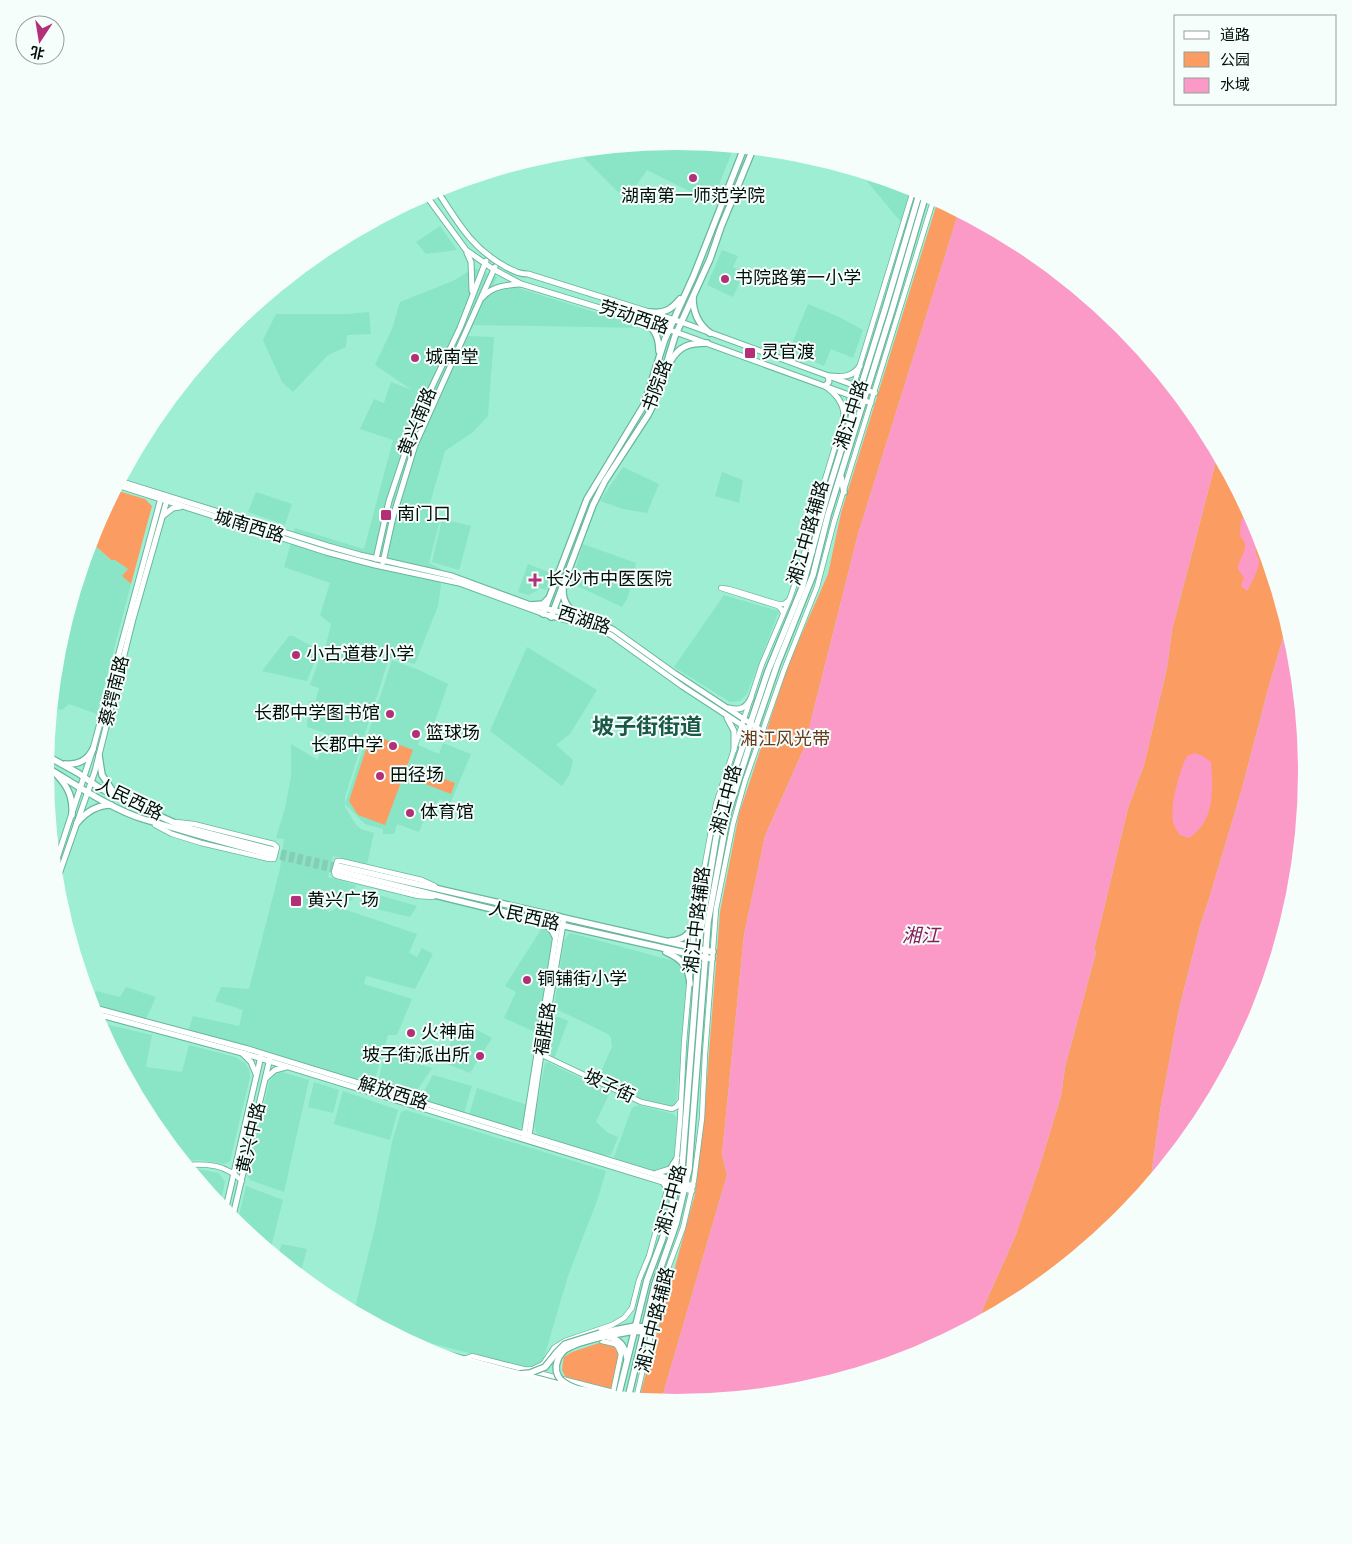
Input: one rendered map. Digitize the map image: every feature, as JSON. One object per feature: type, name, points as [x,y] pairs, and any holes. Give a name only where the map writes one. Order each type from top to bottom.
[{"type":"main road","name":"书院路","points":[[544,611],[583,509],[598,479],[641,412],[669,329],[742,153]]},
{"type":"main road","name":"书院路","points":[[552,614],[596,498],[613,468],[648,415],[658,393],[677,332],[710,260],[721,226],[751,154]]},
{"type":"main road","name":"劳动西路","points":[[441,196],[472,242],[488,256],[520,274],[528,274],[674,319],[875,393]]},
{"type":"main road","name":"湘江中路","points":[[752,728],[808,590],[918,199]]},
{"type":"main road","name":"劳动西路","points":[[430,201],[466,250],[493,269],[521,284],[669,329],[871,403]]},
{"type":"main road","name":"湘江中路","points":[[864,389],[924,201]]},
{"type":"main road","points":[[466,250],[472,262],[470,301]]},
{"type":"main road","name":"黄兴南路","points":[[375,565],[389,501],[406,450],[429,393],[460,328],[488,256]]},
{"type":"main road","name":"黄兴南路","points":[[382,567],[415,445],[476,306],[498,262]]},
{"type":"main road","points":[[476,306],[487,292],[498,287],[521,284]]},
{"type":"main road","points":[[651,312],[660,313],[670,310],[685,294]]},
{"type":"main road","points":[[664,373],[670,361],[681,348],[689,344],[707,343],[704,339],[705,335],[710,332],[697,319],[694,310],[694,295]]},
{"type":"main road","points":[[639,319],[651,327],[656,334],[659,358]]},
{"type":"main road","points":[[844,416],[840,401],[832,391],[824,386],[829,382],[828,376],[848,376],[860,366]]},
{"type":"main road","name":"湘江中路","points":[[619,1391],[647,1280],[662,1240],[682,1168],[699,949],[710,907],[726,822],[768,671],[802,588],[828,492],[861,399]]},
{"type":"main road","points":[[840,475],[844,492]]},
{"type":"main road","name":"城南西路","points":[[125,484],[184,506],[382,567]]},
{"type":"main road","name":"城南西路","points":[[123,487],[383,560]]},
{"type":"main road","points":[[146,494],[153,500],[157,512]]},
{"type":"main road","name":"蔡锷南路","points":[[59,853],[93,749],[157,512],[164,498]]},
{"type":"main road","name":"蔡锷南路","points":[[62,868],[99,756],[127,642],[162,517],[164,498]]},
{"type":"main road","points":[[162,517],[173,508],[184,506]]},
{"type":"main road","points":[[808,539],[812,553]]},
{"type":"main road","points":[[360,555],[371,554],[380,545]]},
{"type":"main road","points":[[386,547],[388,556],[399,564]]},
{"type":"main road","name":"西湖路","points":[[383,560],[452,576],[544,611]]},
{"type":"main road","name":"西湖路","points":[[382,567],[460,583],[588,625],[612,635],[682,686],[742,725],[752,728]]},
{"type":"main road","points":[[564,580],[563,592],[566,603],[572,611],[585,618]]},
{"type":"main road","points":[[531,605],[543,604],[549,597]]},
{"type":"main road","name":"西湖路","points":[[552,614],[585,618],[614,630],[674,673],[744,719],[761,734]]},
{"type":"main road","points":[[726,708],[740,709],[746,706],[751,698]]},
{"type":"main road","points":[[720,710],[733,726],[735,736],[734,750]]},
{"type":"main road","points":[[62,764],[72,765],[79,763],[87,759],[93,749]]},
{"type":"main road","points":[[99,756],[104,780],[119,798]]},
{"type":"main road","name":"人民西路","points":[[54,760],[119,798],[171,821],[204,833],[273,853],[212,840],[143,819],[54,771]]},
{"type":"main road","points":[[54,772],[69,791],[72,799],[72,815]]},
{"type":"main road","points":[[77,823],[87,812],[93,809],[114,805]]},
{"type":"main road","name":"人民西路","points":[[712,960],[440,897],[338,869],[441,889],[713,952]]},
{"type":"main road","name":"福胜路","points":[[526,1141],[541,1055],[561,917]]},
{"type":"main road","points":[[660,941],[678,940],[688,935],[695,918]]},
{"type":"main road","points":[[541,921],[552,931],[558,940],[566,932],[576,929]]},
{"type":"main road","points":[[650,946],[668,952],[681,960],[688,972],[690,984]]},
{"type":"main road","name":"湘江中路","points":[[629,1392],[658,1273],[676,1224],[685,1186],[694,1117],[698,957]]},
{"type":"main road","name":"解放西路","points":[[101,1010],[261,1056]]},
{"type":"main road","name":"解放西路","points":[[104,1016],[238,1052],[270,1058],[517,1130],[654,1173],[670,1183]]},
{"type":"main road","points":[[238,1052],[251,1062],[256,1078]]},
{"type":"main road","name":"福胜路","points":[[528,1124],[541,1055]]},
{"type":"main road","name":"黄兴中路","points":[[227,1203],[261,1056]]},
{"type":"main road","name":"解放西路","points":[[270,1058],[290,1067],[526,1141],[659,1181],[692,1188]]},
{"type":"main road","name":"黄兴中路","points":[[234,1210],[270,1058]]},
{"type":"main road","points":[[265,1081],[269,1074],[275,1070],[290,1067]]},
{"type":"main road","points":[[517,1130],[522,1129],[528,1124],[541,1138]]},
{"type":"main road","points":[[654,1173],[662,1173],[670,1169],[674,1166],[677,1158]]},
{"type":"main road","points":[[670,1183],[672,1202]]},
{"type":"main road","points":[[493,1366],[530,1373],[545,1367],[565,1344],[601,1337],[630,1322],[640,1309]]},
{"type":"main road","points":[[568,1384],[563,1382],[558,1375],[556,1364],[561,1354],[570,1347],[635,1328]]},
{"type":"main road","points":[[615,1330],[635,1328],[651,1330]]},
{"type":"main road","points":[[601,1337],[612,1338],[620,1342],[625,1349],[627,1361]]},
{"type":"main road","points":[[522,1372],[551,1381]]},
{"type":"street","name":"湘江中路辅路","points":[[522,1372],[543,1364],[556,1347],[564,1341],[621,1321],[632,1308],[639,1280],[654,1242],[677,1158],[690,984],[699,949],[695,918],[716,804],[766,652],[789,600],[912,196]]},
{"type":"street","name":"湘江中路辅路","points":[[637,1393],[664,1279],[683,1228],[692,1188],[702,1118],[716,909],[733,824],[761,734],[817,587],[844,492],[932,205]]},
{"type":"street","points":[[782,615],[781,608],[778,606],[721,588],[778,604],[784,604],[789,600]]},
{"type":"street","points":[[143,819],[172,834],[201,843],[270,859],[275,857],[277,847],[274,844],[194,824],[171,821]]},
{"type":"street","points":[[440,897],[418,896],[345,878],[335,875],[334,872],[337,861],[341,861],[422,880],[441,889]]},
{"type":"street","name":"坡子街","points":[[541,1055],[641,1102],[662,1108],[674,1108],[678,1106],[680,1101]]},
{"type":"street","name":"坡子街","points":[[541,1055],[633,1101],[674,1112],[680,1117]]},
{"type":"street","points":[[588,1077],[596,1074],[600,1083]]},
{"type":"street","points":[[194,1165],[212,1165],[224,1168],[234,1173],[242,1181]]},
{"type":"street","points":[[601,1337],[614,1344],[621,1352],[613,1391]]},
{"type":"street","points":[[467,1358],[472,1356],[522,1372],[583,1387]]},
{"type":"shaded area","name":"湖南第一师范学院","points":[[676,150],[732,152],[713,203],[647,170],[626,200],[583,157],[635,151]]},
{"type":"shaded area","points":[[866,180],[909,195],[901,222]]},
{"type":"shaded area","points":[[440,226],[457,250],[426,254],[416,242]]},
{"type":"shaded area","name":"书院路第一小学","points":[[722,250],[738,256],[733,267],[744,273],[733,297],[707,285]]},
{"type":"shaded area","points":[[474,268],[497,277],[489,294],[515,287],[645,328],[474,325],[468,336],[494,337],[488,416],[473,432],[445,451],[427,514],[441,516],[429,563],[441,569],[438,606],[415,664],[389,658],[345,797],[345,807],[356,825],[361,829],[374,833],[367,864],[333,856],[328,877],[356,885],[352,901],[330,902],[328,913],[338,907],[417,934],[409,953],[417,957],[422,948],[433,954],[415,989],[366,976],[364,984],[412,999],[397,1035],[388,1035],[373,1086],[188,1031],[193,1016],[239,1026],[243,1010],[215,1001],[221,987],[249,989],[280,869],[284,839],[276,838],[285,808],[291,777],[291,744],[318,760],[325,733],[307,727],[309,701],[315,702],[319,688],[310,685],[321,654],[341,658],[325,649],[331,624],[320,615],[330,583],[284,567],[295,528],[364,549],[393,440],[360,429],[374,399],[384,403],[391,382],[412,390],[375,365],[392,329],[400,302],[453,281]]},
{"type":"shaded area","points":[[808,304],[863,330],[853,358],[831,349],[824,366],[789,351]]},
{"type":"shaded area","points":[[369,312],[371,334],[347,335],[346,347],[328,355],[293,392],[282,382],[263,340],[276,314],[347,314]]},
{"type":"shaded area","points":[[623,467],[659,484],[647,513],[623,509],[600,501]]},
{"type":"shaded area","points":[[722,472],[743,480],[739,503],[715,496]]},
{"type":"shaded area","points":[[256,492],[292,504],[285,525],[248,512]]},
{"type":"shaded area","points":[[442,519],[471,526],[459,570],[432,562]]},
{"type":"shaded area","points":[[583,544],[636,563],[628,597],[622,607],[571,583]]},
{"type":"shaded area","points":[[96,547],[110,560],[115,560],[128,569],[122,576],[131,584],[97,714],[69,704],[62,710],[57,709],[66,651],[75,611]]},
{"type":"shaded area","name":"长沙市中医医院","points":[[528,564],[551,573],[546,590],[540,588],[528,595],[518,592]]},
{"type":"shaded area","points":[[724,595],[779,611],[747,694],[740,701],[730,702],[674,667]]},
{"type":"shaded area","name":"小古道巷小学","points":[[289,636],[293,636],[319,650],[307,681],[262,671]]},
{"type":"shaded area","points":[[527,647],[597,690],[570,734],[556,745],[573,760],[570,774],[562,786],[490,731]]},
{"type":"shaded area","name":"长郡中学","points":[[392,660],[448,684],[433,727],[426,724],[418,745],[439,754],[443,743],[471,754],[450,804],[439,799],[437,804],[431,803],[419,832],[397,824],[394,834],[383,834],[383,829],[365,824],[345,804]]},
{"type":"shaded area","points":[[365,891],[417,906],[410,917],[359,905]]},
{"type":"shaded area","name":"铜铺街小学","points":[[542,928],[550,932],[552,939],[537,1033],[504,1018],[516,992],[505,986]]},
{"type":"shaded area","points":[[571,933],[677,962],[685,972],[687,982],[676,1105],[673,1107],[635,1098],[600,1080],[600,1074],[612,1047],[611,1038],[608,1034],[554,1008],[564,941]]},
{"type":"shaded area","points":[[126,987],[156,997],[146,1019],[100,1007],[95,994],[96,991],[120,997]]},
{"type":"shaded area","points":[[553,1017],[559,1017],[568,1021],[554,1059],[544,1051],[549,1022]]},
{"type":"shaded area","points":[[461,1021],[492,1038],[470,1073],[442,1062]]},
{"type":"shaded area","points":[[108,1025],[152,1035],[146,1067],[182,1072],[189,1045],[235,1057],[245,1063],[249,1069],[250,1077],[230,1161],[224,1164],[200,1160],[190,1161],[159,1118],[137,1083]]},
{"type":"shaded area","points":[[385,1053],[432,1068],[412,1098],[377,1086]]},
{"type":"shaded area","points":[[545,1063],[549,1063],[610,1092],[596,1122],[608,1133],[618,1137],[611,1155],[603,1156],[537,1134],[534,1121]]},
{"type":"shaded area","points":[[282,1072],[309,1080],[284,1192],[250,1180],[247,1175],[269,1083],[274,1075]]},
{"type":"shaded area","points":[[433,1075],[472,1086],[464,1113],[419,1100]]},
{"type":"shaded area","points":[[314,1082],[339,1090],[333,1113],[308,1107]]},
{"type":"shaded area","points":[[477,1088],[527,1105],[521,1128],[517,1129],[469,1115]]},
{"type":"shaded area","points":[[343,1091],[398,1110],[390,1140],[334,1124]]},
{"type":"shaded area","points":[[638,1105],[673,1114],[677,1118],[674,1160],[666,1170],[653,1171],[617,1160],[614,1157],[632,1108]]},
{"type":"shaded area","points":[[406,1110],[606,1171],[598,1198],[568,1276],[543,1361],[535,1366],[523,1367],[427,1342],[356,1305],[375,1227],[392,1142],[401,1112]]},
{"type":"shaded area","points":[[197,1169],[219,1173],[225,1182],[222,1197]]},
{"type":"shaded area","points":[[246,1186],[283,1200],[272,1245],[239,1215]]},
{"type":"shaded area","points":[[282,1244],[307,1249],[302,1269],[297,1266],[279,1251]]},
{"type":"green space","name":"湘江风光带","points":[[936,207],[957,217],[858,534],[804,748],[765,836],[744,935],[722,1155],[727,1175],[663,1394],[641,1393],[695,1194],[704,1117],[720,912],[739,814],[789,663],[828,574],[841,513]]},
{"type":"green space","points":[[1216,462],[1251,534],[1265,572],[1283,638],[1241,792],[1200,926],[1179,1009],[1160,1111],[1151,1173],[1116,1212],[1055,1266],[982,1314],[1015,1237],[1061,1096],[1065,1067],[1096,952],[1094,950],[1128,808],[1144,765],[1167,668],[1172,630]]},
{"type":"green space","points":[[121,492],[145,499],[152,506],[131,584],[122,576],[128,569],[115,560],[111,560],[96,547]]},
{"type":"green space","name":"田径场","points":[[371,734],[413,750],[385,825],[358,815],[349,801]]},
{"type":"green space","points":[[427,772],[455,783],[451,794],[423,783]]},
{"type":"green space","points":[[602,1342],[613,1345],[619,1354],[611,1391],[583,1387],[565,1376],[562,1370],[564,1357],[572,1352]]},
{"type":"water","name":"湘江","points":[[957,217],[987,233],[1055,278],[1116,332],[1170,393],[1216,462],[1172,630],[1167,668],[1144,765],[1128,808],[1094,950],[1096,952],[1065,1067],[1061,1096],[1015,1237],[982,1314],[914,1347],[837,1373],[757,1389],[717,1393],[663,1394],[727,1175],[722,1155],[744,935],[765,836],[804,748],[858,534]]},
{"type":"water","points":[[1244,518],[1259,559],[1259,564],[1247,591],[1241,586],[1244,578],[1238,569],[1245,548],[1245,544],[1240,536],[1241,520]]},
{"type":"water","points":[[1283,638],[1293,691],[1297,731],[1298,772],[1297,813],[1293,853],[1277,933],[1251,1010],[1234,1047],[1215,1083],[1193,1118],[1151,1173],[1160,1111],[1179,1009],[1200,926],[1241,792]]},
{"type":"water","points":[[1195,753],[1211,762],[1212,794],[1204,823],[1189,838],[1180,835],[1176,829],[1173,810],[1178,780],[1184,762],[1187,756]]},
{"type":"tunnel","points":[[273,850],[338,866]]},
{"type":"tunnel","points":[[272,855],[337,871]]},
{"type":"place","name":"湖南第一师范学院","points":[[693,178]]},
{"type":"place","name":"书院路第一小学","points":[[725,279]]},
{"type":"place","name":"灵官渡","points":[[750,353]]},
{"type":"place","name":"城南堂","points":[[415,358]]},
{"type":"place","name":"南门口","points":[[386,515]]},
{"type":"place","name":"长沙市中医医院","points":[[535,580]]},
{"type":"place","name":"小古道巷小学","points":[[296,655]]},
{"type":"place","name":"长郡中学图书馆","points":[[390,714]]},
{"type":"place","name":"篮球场","points":[[416,734]]},
{"type":"place","name":"长郡中学","points":[[393,746]]},
{"type":"place","name":"田径场","points":[[380,776]]},
{"type":"place","name":"体育馆","points":[[410,813]]},
{"type":"place","name":"黄兴广场","points":[[296,901]]},
{"type":"place","name":"铜铺街小学","points":[[527,980]]},
{"type":"place","name":"火神庙","points":[[411,1033]]},
{"type":"place","name":"坡子街派出所","points":[[480,1056]]},
{"type":"district","name":"坡子街街道","points":[[647,727]]}]
